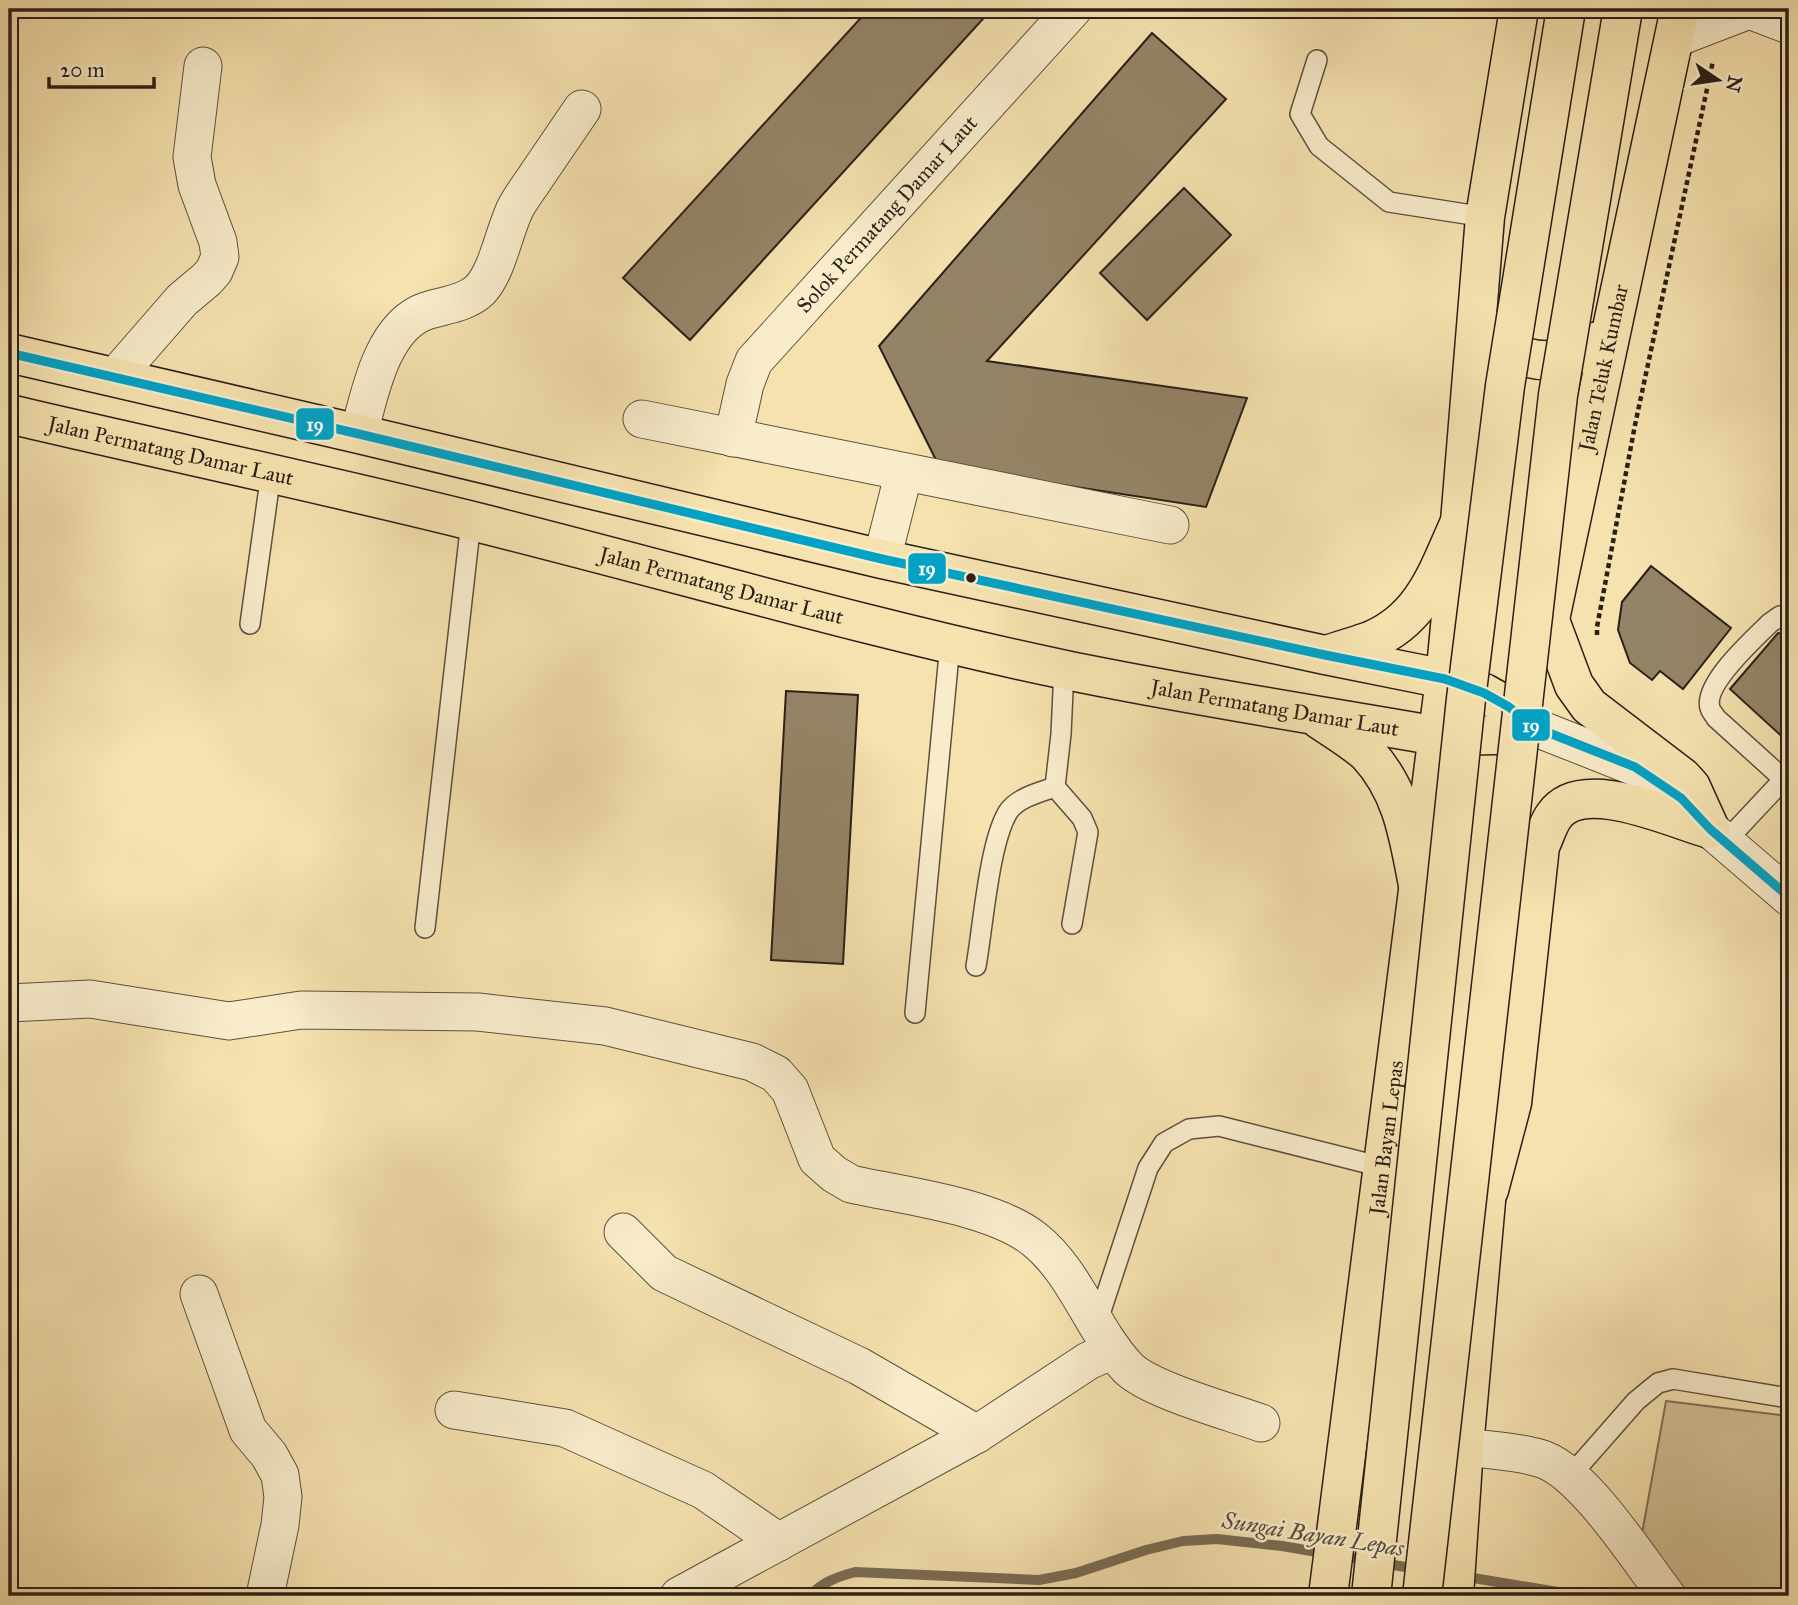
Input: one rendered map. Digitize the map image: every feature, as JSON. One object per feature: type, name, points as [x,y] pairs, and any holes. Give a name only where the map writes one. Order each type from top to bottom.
[{"type":"main road","points":[[1456,689],[1460,522],[1485,217],[1518,9]]},
{"type":"main road","points":[[1456,689],[1566,9]]},
{"type":"main road","name":"Jalan Teluk Kumbar","points":[[1528,717],[1558,395],[1623,9]]},
{"type":"main road","name":"Jalan Teluk Kumbar","points":[[1528,717],[1678,24]]},
{"type":"main road","points":[[1478,301],[1488,331],[1501,347],[1523,357],[1548,361],[1576,355],[1595,341],[1618,294]]},
{"type":"main road","points":[[9,354],[883,559],[1325,655],[1456,689],[1484,693],[1528,717]]},
{"type":"main road","name":"Jalan Permatang Damar Laut","points":[[9,414],[471,521],[855,622],[1064,669],[1438,736],[1497,735],[1528,717]]},
{"type":"main road","points":[[1325,655],[1371,640],[1392,629],[1414,611],[1431,587],[1460,522]]},
{"type":"main road","points":[[1549,618],[1574,685],[1589,706],[1682,777],[1691,787],[1717,835]]},
{"type":"main road","name":"Jalan Bayan Lepas","points":[[1329,1587],[1438,736],[1456,689]]},
{"type":"main road","name":"Jalan Bayan Lepas","points":[[1371,1596],[1456,689]]},
{"type":"main road","points":[[1313,714],[1367,753],[1391,784],[1404,817],[1419,890]]},
{"type":"main road","points":[[1454,1596],[1486,1201],[1485,1150],[1524,795],[1528,717]]},
{"type":"main road","points":[[1422,1596],[1528,717]]},
{"type":"main road","points":[[1486,1201],[1512,1104],[1540,845],[1555,814],[1573,801],[1592,798],[1637,805],[1717,835]]},
{"type":"street","name":"Solok Permatang Damar Laut","points":[[733,438],[745,384],[754,361],[1073,9]]},
{"type":"street","points":[[1678,24],[1741,13],[1789,25]]},
{"type":"street","points":[[115,377],[182,300],[207,279],[220,257],[218,242],[197,185],[192,157],[203,66]]},
{"type":"street","points":[[359,434],[386,350],[404,324],[425,312],[442,309],[470,297],[481,289],[490,274],[517,206],[582,109]]},
{"type":"street","points":[[642,419],[1170,525]]},
{"type":"street","points":[[883,559],[904,472]]},
{"type":"street","points":[[1528,717],[1635,767],[1681,798],[1717,835],[1789,897]]},
{"type":"street","points":[[9,1003],[90,999],[229,1021],[301,1010],[478,1012],[605,1026],[752,1062],[776,1074],[790,1090],[817,1159],[834,1174],[851,1184],[985,1213],[1013,1225],[1035,1240],[1056,1262],[1130,1370],[1154,1385],[1261,1423]]},
{"type":"street","points":[[623,1232],[664,1273],[859,1366],[977,1434]]},
{"type":"street","points":[[199,1294],[248,1430],[269,1455],[279,1475],[283,1497],[280,1525],[265,1596]]},
{"type":"street","points":[[679,1596],[977,1434],[1088,1361],[1105,1336]]},
{"type":"street","points":[[454,1410],[565,1428],[703,1490],[779,1542]]},
{"type":"street","points":[[1464,1447],[1541,1458],[1571,1475],[1593,1499],[1667,1596]]},
{"type":"lane","points":[[1317,60],[1300,114],[1319,146],[1389,202],[1485,217]]},
{"type":"lane","points":[[250,624],[271,473]]},
{"type":"lane","points":[[425,928],[471,521]]},
{"type":"lane","points":[[1717,835],[1786,782],[1716,718],[1709,707],[1710,695],[1716,681],[1770,623],[1789,614]]},
{"type":"lane","points":[[915,1013],[950,644]]},
{"type":"lane","points":[[1064,669],[1055,787],[1082,818],[1088,832],[1072,925]]},
{"type":"lane","points":[[976,965],[995,845],[1009,810],[1027,797],[1055,787]]},
{"type":"lane","points":[[1105,1336],[1148,1168],[1164,1143],[1189,1129],[1219,1126],[1382,1167]]},
{"type":"lane","points":[[1571,1475],[1636,1401],[1658,1383],[1673,1380],[1789,1398]]},
{"type":"path","points":[[1597,638],[1635,425],[1741,13]]},
{"type":"shaded area","points":[[1666,1401],[1789,1416],[1789,1596],[1685,1596],[1641,1539]]},
{"type":"building","points":[[869,9],[992,9],[690,340],[623,278]]},
{"type":"building","points":[[1152,33],[1226,99],[987,361],[1247,398],[1206,507],[939,466],[879,346]]},
{"type":"building","points":[[1184,188],[1231,235],[1147,320],[1100,273]]},
{"type":"building","points":[[1651,566],[1731,628],[1683,689],[1660,671],[1652,680],[1630,663],[1618,630],[1622,602]]},
{"type":"building","points":[[1778,633],[1789,635],[1789,743],[1730,689]]},
{"type":"building","points":[[786,691],[858,695],[843,964],[771,960]]},
{"type":"waterway","name":"Sungai Bayan Lepas","points":[[810,1596],[830,1581],[855,1572],[1039,1580],[1076,1573],[1183,1541],[1217,1539],[1282,1546],[1417,1569]]},
{"type":"waterway","name":"Sungai Bayan Lepas","points":[[1461,1576],[1568,1596]]},
{"type":"transit line","name":"19","points":[[9,353],[882,559],[1445,679],[1484,693],[1509,707],[1534,727],[1635,767],[1681,798],[1710,829],[1789,897]]}]
